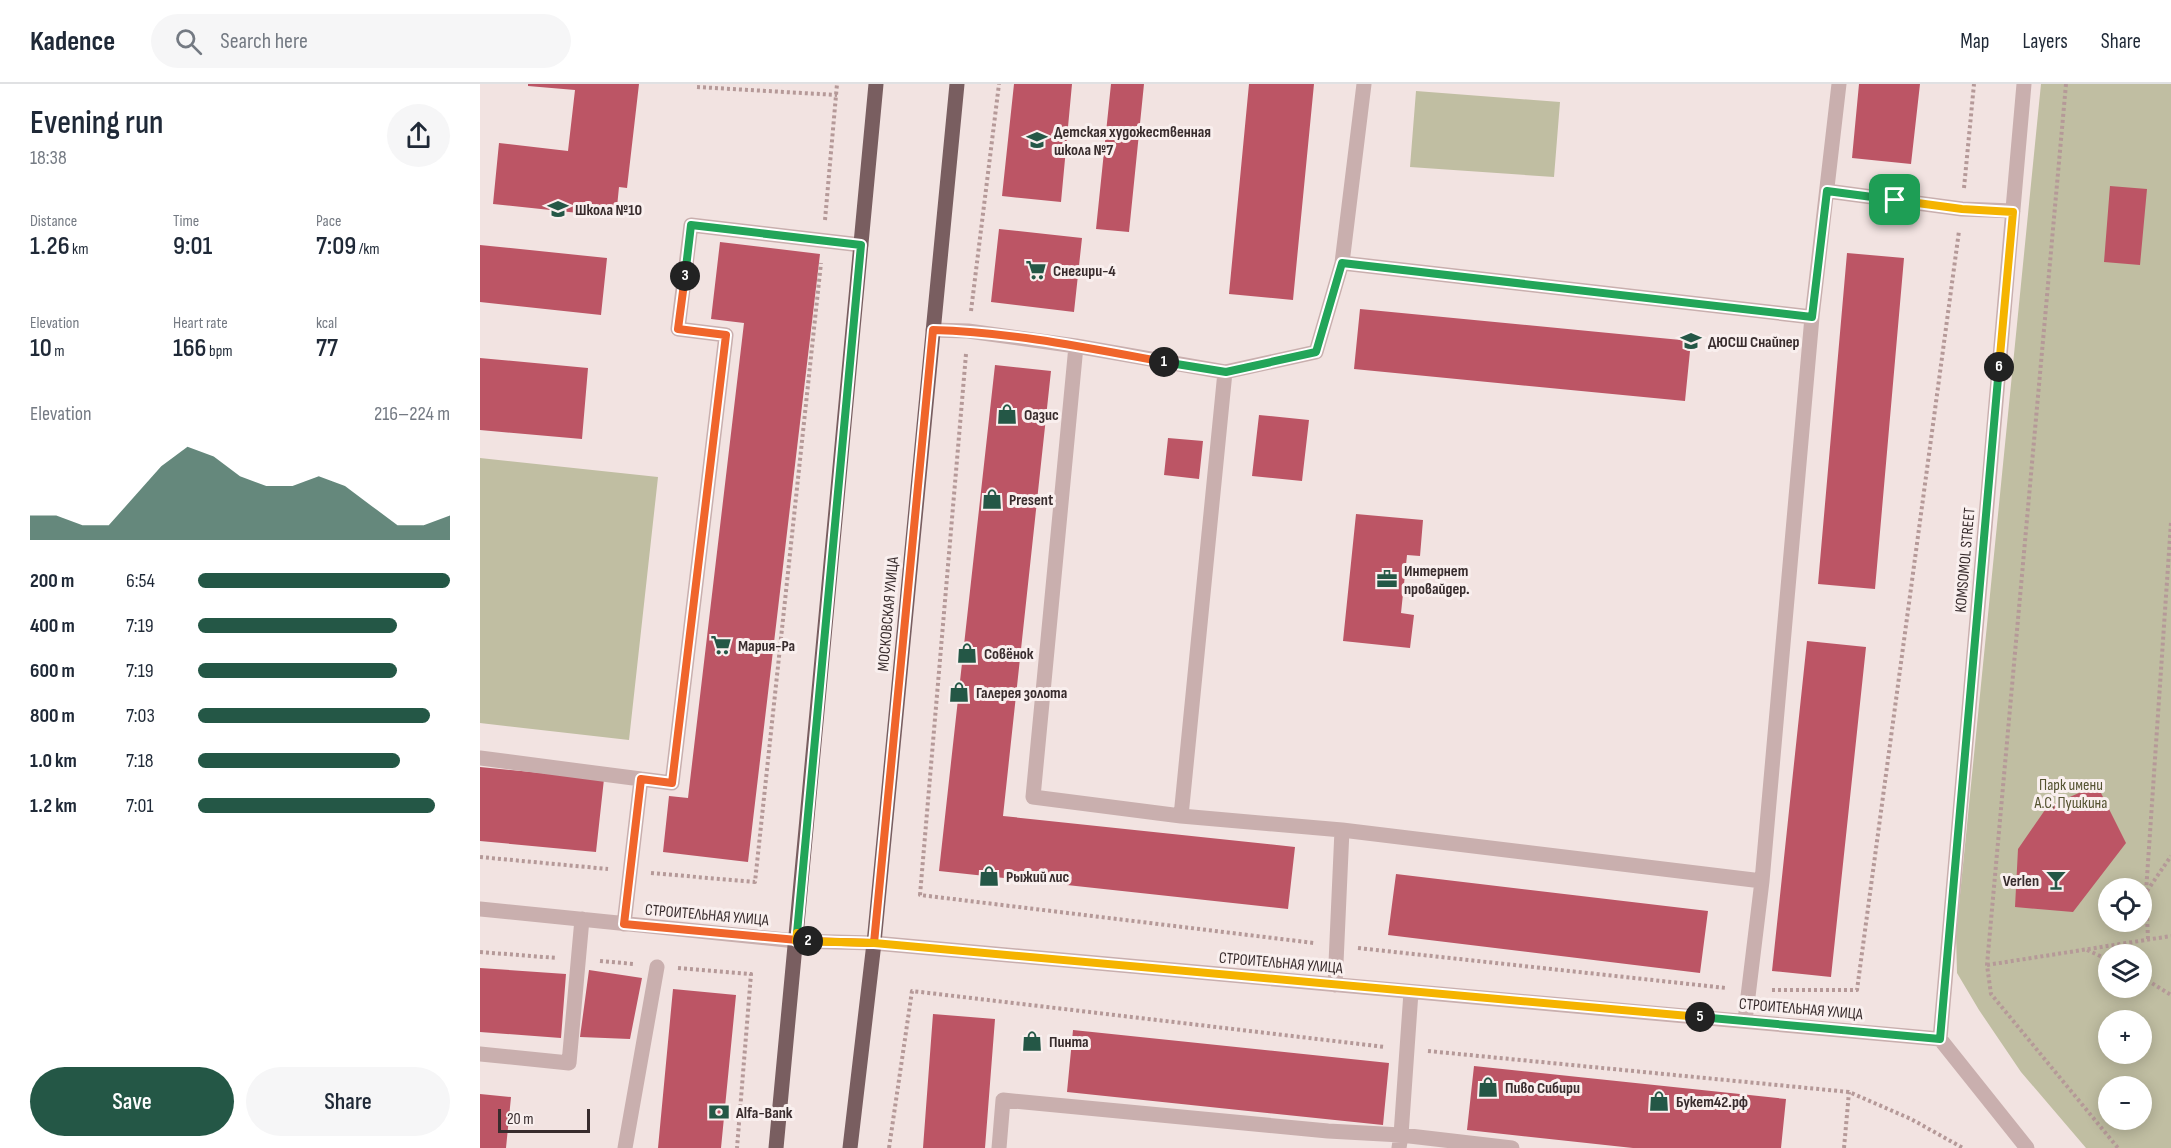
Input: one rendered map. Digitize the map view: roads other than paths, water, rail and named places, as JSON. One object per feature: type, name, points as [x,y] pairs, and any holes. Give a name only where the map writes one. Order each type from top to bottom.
[{"type":"main road","points":[[776,1148],[876,84]]},
{"type":"main road","name":"МОСКОВСКАЯ УЛИЦА","points":[[850,1148],[874,943],[957,84]]},
{"type":"street","points":[[933,330],[968,331],[1076,346],[1226,372],[1316,352],[1342,263],[1364,84]]},
{"type":"street","points":[[1745,1021],[1762,881],[1812,317],[1839,84]]},
{"type":"street","name":"KOMSOMOL STREET","points":[[1940,1039],[2024,84]]},
{"type":"street","points":[[1827,191],[1962,209],[2013,212]]},
{"type":"street","points":[[480,758],[672,783],[726,335],[678,329],[691,225],[861,245]]},
{"type":"street","points":[[1342,263],[1812,317]]},
{"type":"street","points":[[1076,346],[1033,797],[1181,816],[1342,830],[1762,881]]},
{"type":"street","points":[[1181,816],[1226,372]]},
{"type":"street","points":[[624,924],[641,779]]},
{"type":"street","points":[[1335,985],[1342,830]]},
{"type":"street","name":"СТРОИТЕЛЬНАЯ УЛИЦА","points":[[480,909],[796,941],[874,943],[1940,1039]]},
{"type":"street","points":[[480,1054],[569,1063],[582,919]]},
{"type":"street","points":[[624,1148],[657,967]]},
{"type":"street","points":[[1400,1141],[1411,992]]},
{"type":"street","points":[[1940,1039],[2027,1148]]},
{"type":"street","points":[[999,1148],[1003,1100],[1328,1131],[1400,1141],[1512,1148]]},
{"type":"place","name":"Детская художественная школа №7","points":[[1037,140]]},
{"type":"place","name":"Школа №10","points":[[558,209]]},
{"type":"place","name":"Снегири-4","points":[[1036,270]]},
{"type":"place","name":"ДЮСШ Снайпер","points":[[1691,341]]},
{"type":"place","name":"Оазис","points":[[1007,414]]},
{"type":"place","name":"Present","points":[[992,499]]},
{"type":"place","name":"Интернет провайдер.","points":[[1387,579]]},
{"type":"place","name":"Мария-Ра","points":[[721,645]]},
{"type":"place","name":"Совёнок","points":[[967,653]]},
{"type":"place","name":"Галерея золота","points":[[959,692]]},
{"type":"place","name":"Рыжий лис","points":[[989,876]]},
{"type":"place","name":"Verlen","points":[[2056,880]]},
{"type":"place","name":"Пинта","points":[[1032,1041]]},
{"type":"place","name":"Пиво Сибири","points":[[1488,1087]]},
{"type":"place","name":"Букет42.рф","points":[[1659,1101]]},
{"type":"place","name":"Alfa-Bank","points":[[719,1112]]},
{"type":"park label","name":"Парк имени А.С. Пушкина","points":[[2071,793]]}]
